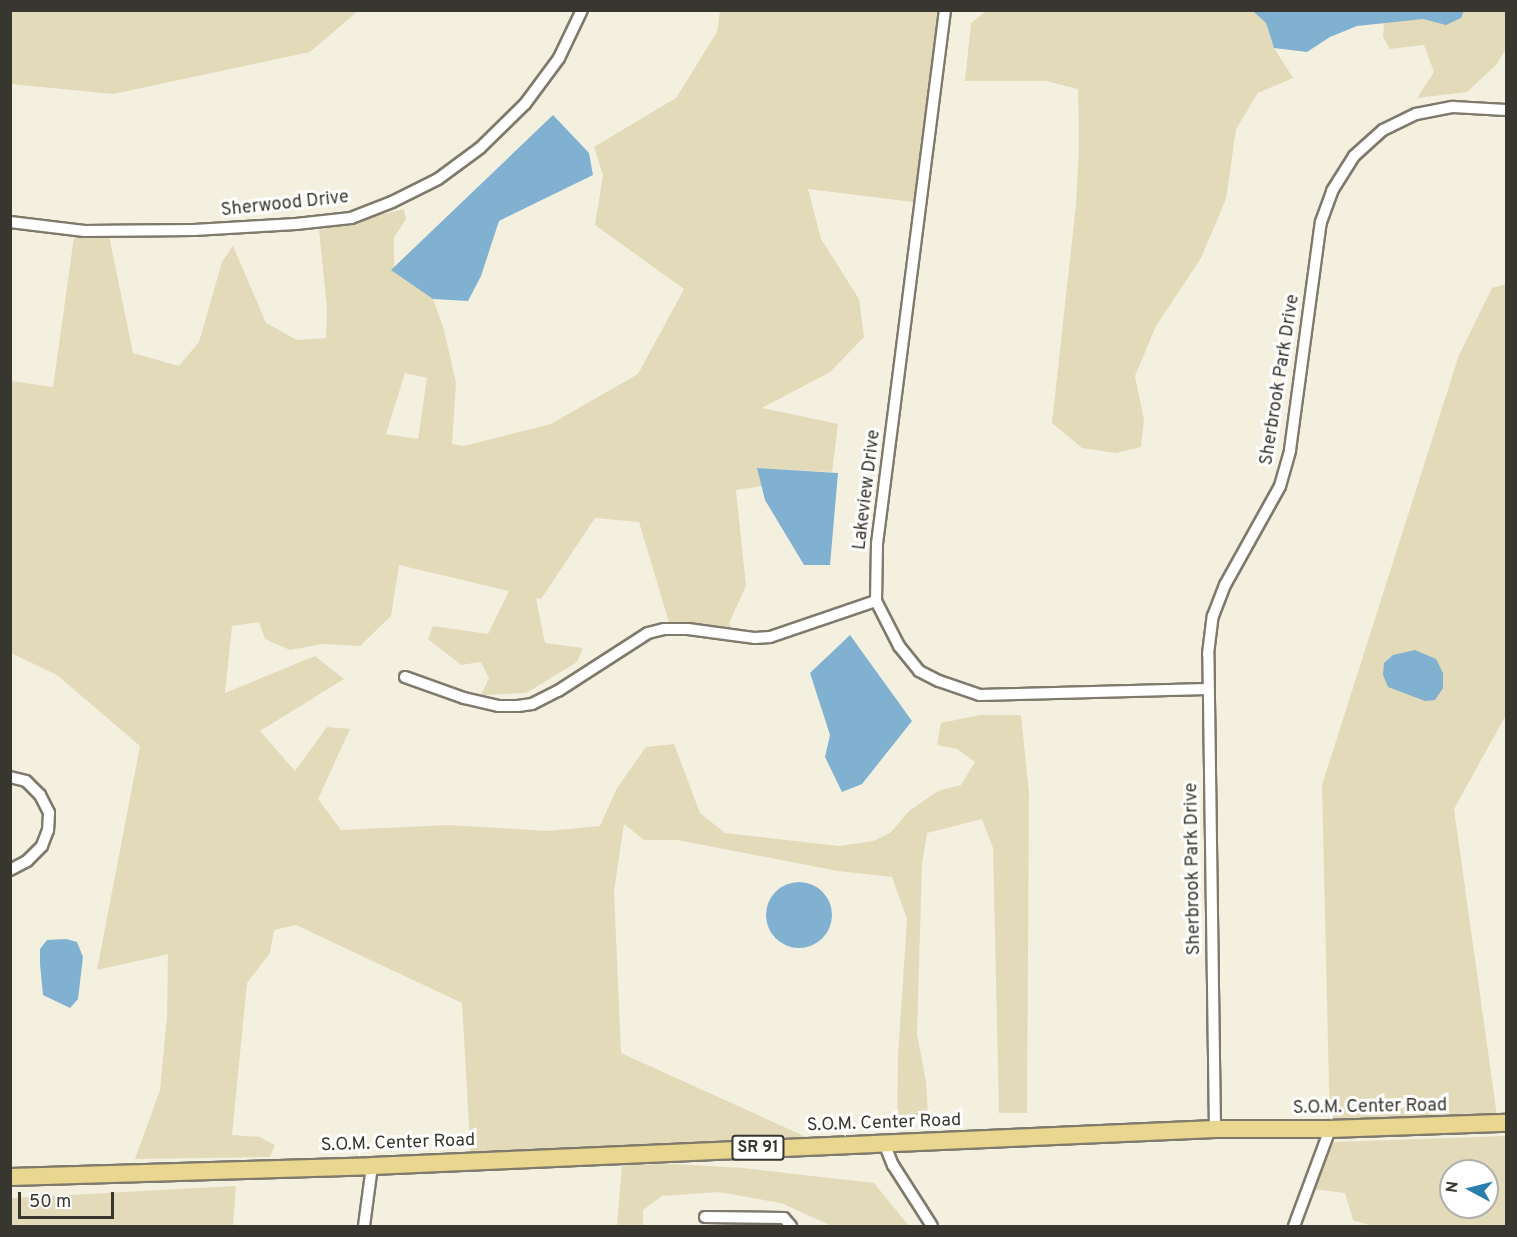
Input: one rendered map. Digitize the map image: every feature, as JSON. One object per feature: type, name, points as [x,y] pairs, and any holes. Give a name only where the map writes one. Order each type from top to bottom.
[{"type":"main road","name":"S.O.M. Center Road","points":[[10,1177],[372,1166],[1215,1129],[1330,1129],[1506,1123]]},
{"type":"street","name":"Sherwood Drive","points":[[10,222],[84,231],[183,230],[296,224],[351,218],[392,202],[438,179],[480,148],[525,104],[559,58],[582,10]]},
{"type":"street","name":"Lakeview Drive","points":[[945,10],[878,544],[876,601],[899,646],[919,671],[939,681],[980,695],[1208,689]]},
{"type":"street","name":"Sherbrook Park Drive","points":[[1215,1129],[1208,689],[1213,616],[1225,585],[1280,486],[1290,450],[1321,222],[1332,191],[1354,156],[1383,130],[1416,114],[1453,107],[1506,110]]},
{"type":"street","points":[[405,677],[487,704],[525,705],[558,691],[648,633],[664,629],[688,629],[755,638],[770,637],[876,601]]},
{"type":"street","points":[[10,777],[26,781],[40,795],[49,813],[48,830],[42,846],[27,861],[10,870]]},
{"type":"street","points":[[1294,1227],[1330,1129]]},
{"type":"street","points":[[885,1143],[894,1165],[932,1227]]},
{"type":"street","points":[[364,1227],[372,1166]]},
{"type":"street","points":[[705,1217],[784,1218],[792,1227]]},
{"type":"shaded area","points":[[1253,10],[1266,23],[1274,48],[1293,78],[1258,93],[1236,129],[1226,199],[1201,258],[1156,326],[1135,376],[1144,420],[1141,447],[1116,453],[1082,448],[1052,423],[1076,205],[1079,145],[1078,89],[1046,81],[965,81],[971,23],[986,11]]},
{"type":"shaded area","points":[[10,11],[358,11],[310,52],[113,94],[11,84]]},
{"type":"shaded area","points":[[720,11],[945,11],[921,203],[808,189],[821,239],[859,299],[864,337],[830,372],[762,408],[838,424],[832,472],[758,468],[762,486],[736,490],[746,586],[729,623],[733,635],[671,629],[639,522],[595,518],[541,599],[536,598],[545,643],[583,648],[577,662],[526,693],[481,695],[489,678],[481,662],[461,665],[428,639],[433,626],[488,634],[509,591],[399,565],[391,616],[360,646],[322,644],[290,650],[265,639],[259,622],[232,626],[225,693],[315,656],[344,679],[260,731],[295,771],[327,727],[350,729],[318,799],[341,830],[449,825],[547,831],[600,826],[617,788],[646,747],[674,744],[700,813],[725,833],[839,846],[874,841],[891,832],[909,811],[938,791],[961,785],[975,762],[957,749],[937,745],[941,723],[980,715],[1021,715],[1029,793],[1027,1113],[999,1113],[993,848],[982,819],[927,833],[922,864],[917,1034],[926,1081],[928,1116],[897,1126],[898,1057],[907,919],[892,877],[838,871],[677,840],[644,840],[624,824],[614,891],[621,1053],[824,1145],[471,1161],[462,1003],[296,925],[274,930],[270,953],[247,983],[232,1135],[260,1137],[275,1145],[270,1157],[135,1159],[160,1090],[167,1016],[168,954],[97,970],[140,746],[57,675],[11,653],[11,381],[53,387],[75,230],[108,231],[133,353],[179,366],[199,342],[222,262],[233,246],[266,323],[297,340],[326,338],[327,308],[319,230],[404,209],[406,219],[394,238],[394,266],[433,299],[444,330],[456,383],[452,444],[464,446],[551,424],[638,374],[684,289],[595,225],[603,175],[594,147],[676,98],[717,32]],"holes":[[[405,373],[427,378],[418,439],[386,434]]]},
{"type":"shaded area","points":[[1464,11],[1506,11],[1506,49],[1496,65],[1467,92],[1417,98],[1434,72],[1424,45],[1390,49],[1383,37],[1384,22],[1423,19],[1446,24],[1461,18]]},
{"type":"shaded area","points":[[1506,284],[1506,715],[1454,809],[1498,1123],[1330,1129],[1322,785],[1459,355],[1492,288]]},
{"type":"shaded area","points":[[1506,1136],[1506,1226],[1372,1226],[1353,1220],[1345,1193],[1313,1189],[1334,1142]]},
{"type":"shaded area","points":[[673,1164],[743,1168],[874,1183],[909,1226],[832,1226],[781,1203],[719,1192],[662,1196],[643,1210],[643,1226],[617,1226],[622,1165]]},
{"type":"shaded area","points":[[236,1186],[233,1226],[11,1226],[12,1198]]},
{"type":"water","points":[[1253,11],[1464,11],[1461,18],[1446,25],[1423,19],[1357,26],[1330,37],[1307,52],[1274,48],[1266,23]]},
{"type":"water","points":[[553,115],[589,153],[593,175],[499,221],[481,276],[468,301],[433,299],[391,270]]},
{"type":"water","points":[[757,468],[838,473],[830,565],[804,565],[765,500]]},
{"type":"water","points":[[850,635],[912,721],[862,784],[842,792],[825,757],[830,735],[810,673]]},
{"type":"water","points":[[1415,650],[1436,659],[1443,673],[1443,688],[1435,700],[1425,701],[1388,687],[1383,675],[1384,663],[1393,655]]},
{"type":"water","points":[[799,882],[812,885],[822,892],[829,902],[832,915],[829,928],[822,938],[812,945],[799,948],[786,945],[776,938],[769,928],[766,915],[769,902],[776,892],[786,885]]},
{"type":"water","points":[[66,939],[77,942],[83,957],[78,999],[70,1008],[43,995],[40,964],[40,949],[47,940]]}]
